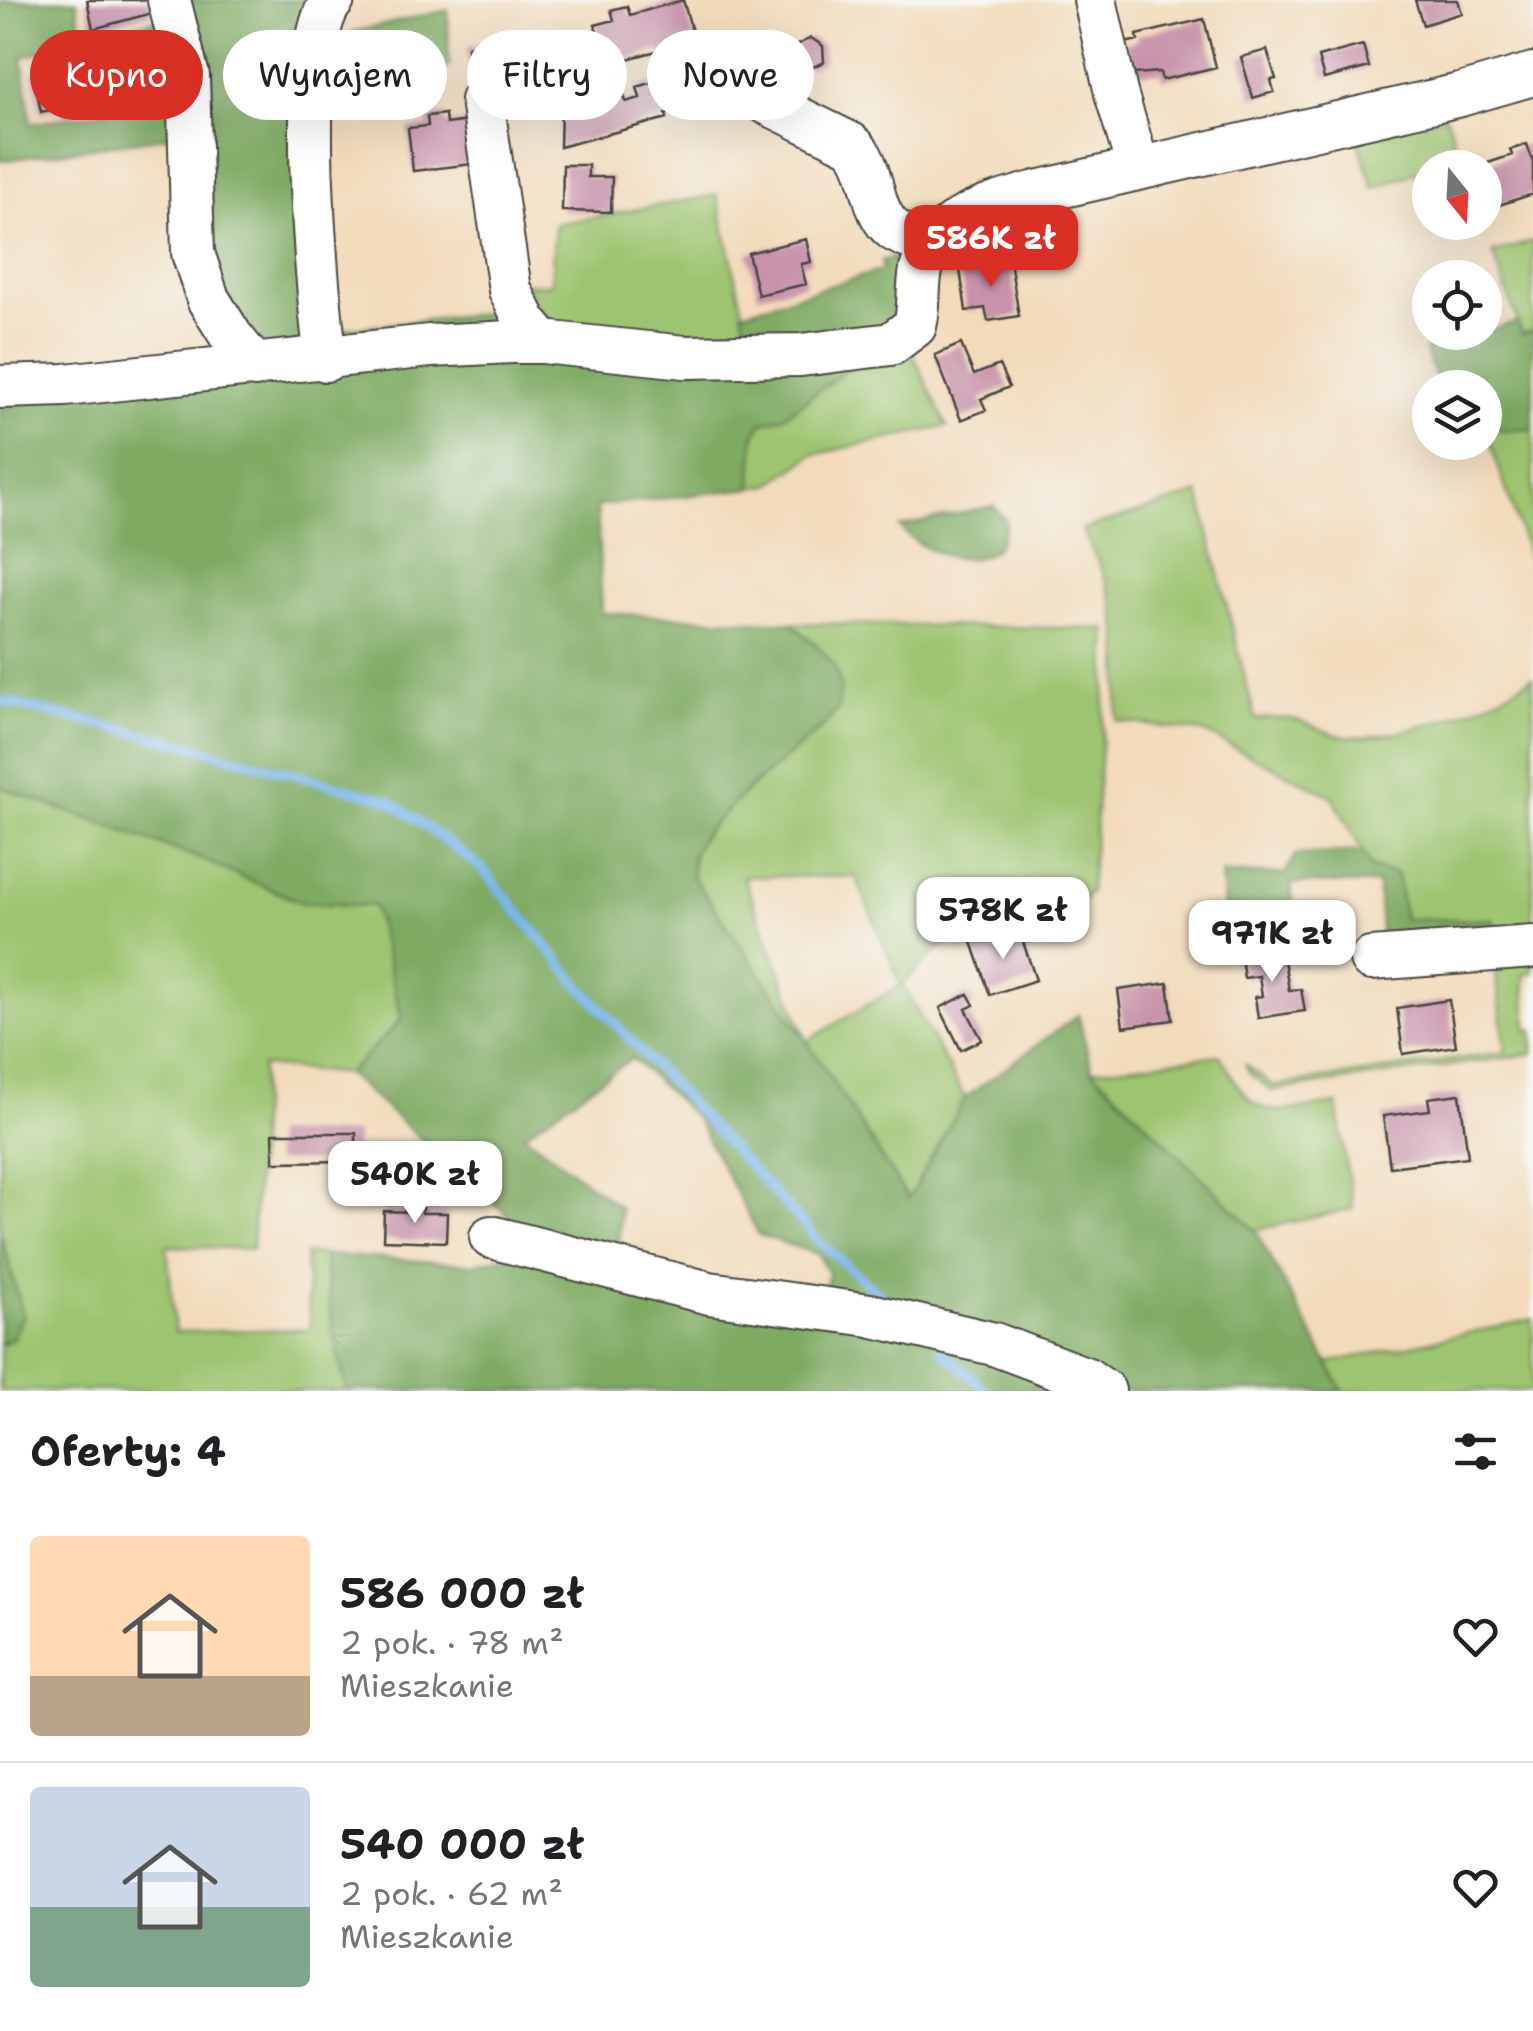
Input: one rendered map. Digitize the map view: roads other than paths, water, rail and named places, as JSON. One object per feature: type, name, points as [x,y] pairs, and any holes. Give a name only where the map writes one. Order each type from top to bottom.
[{"type":"street","points":[[169,0],[188,76],[193,253],[208,299],[256,366]]},
{"type":"street","points":[[326,360],[320,313],[311,110],[317,30],[334,0]]},
{"type":"street","points":[[1095,0],[1138,167]]},
{"type":"street","points":[[0,386],[65,385],[430,346],[543,342],[640,354],[745,358],[891,344],[914,326],[918,286],[931,245],[954,223],[984,209],[1033,192],[1460,96],[1533,74]]},
{"type":"street","points":[[485,120],[510,290],[526,322],[543,342]]},
{"type":"street","points":[[803,120],[852,144],[862,156],[886,222],[897,232],[931,245]]},
{"type":"street","points":[[1371,959],[1533,948]]},
{"type":"street","points":[[490,1237],[709,1294],[880,1317],[994,1344],[1087,1379],[1104,1391]]},
{"type":"waterway","points":[[0,701],[173,741],[389,800],[481,867],[580,986],[819,1241],[889,1303]]},
{"type":"waterway","points":[[941,1350],[988,1391]]}]
